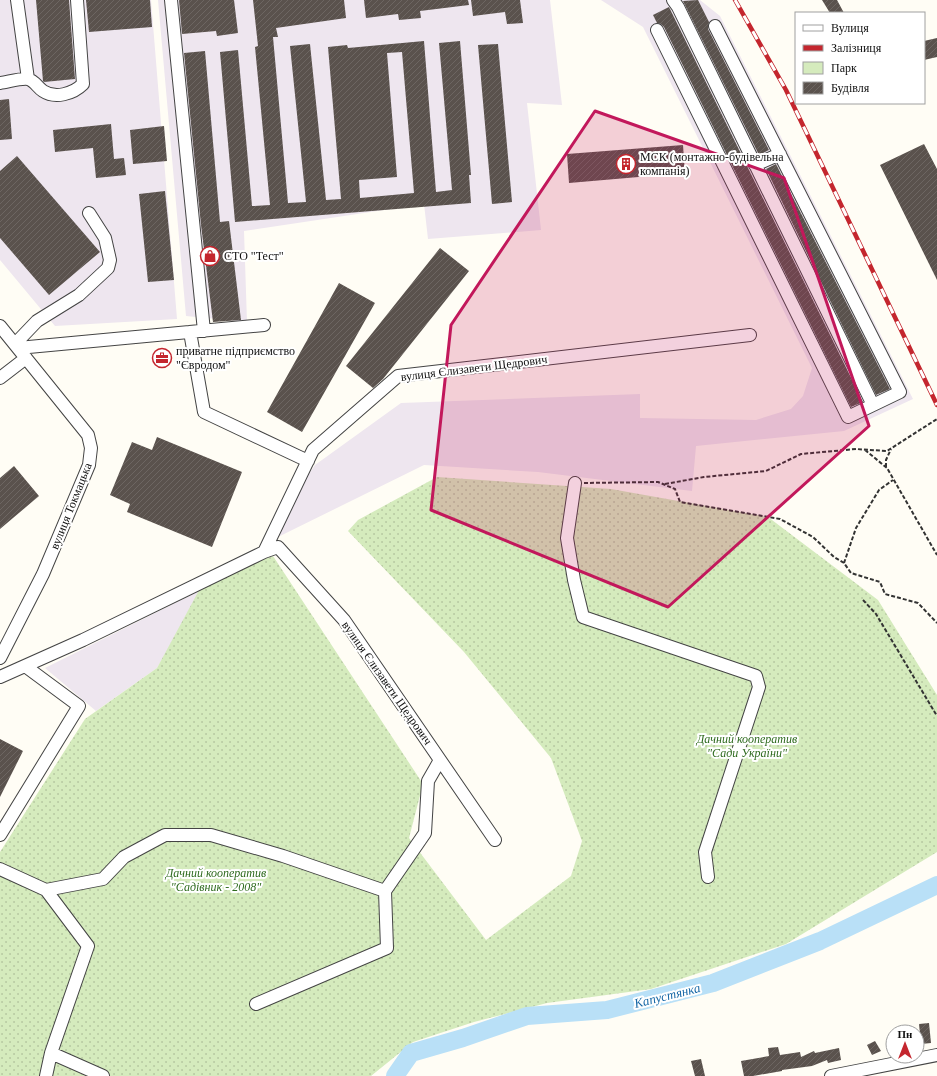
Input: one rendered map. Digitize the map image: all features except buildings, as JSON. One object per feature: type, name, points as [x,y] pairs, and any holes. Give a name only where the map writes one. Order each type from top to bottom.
[{"type":"street","points":[[17,0],[28,79]]},
{"type":"street","points":[[0,82],[28,79],[34,82],[41,90],[50,95],[66,94],[78,90],[83,84],[77,0]]},
{"type":"street","points":[[171,0],[204,331]]},
{"type":"street","points":[[673,0],[873,405]]},
{"type":"street","points":[[657,30],[848,417],[900,392],[715,26]]},
{"type":"street","points":[[755,165],[780,154]]},
{"type":"street","points":[[17,346],[37,322],[79,295],[108,268],[110,260],[105,238],[89,213]]},
{"type":"street","points":[[17,346],[264,325]]},
{"type":"street","name":"вулиця Токмацька","points":[[0,326],[88,435],[91,448],[89,465],[43,574],[0,658]]},
{"type":"street","points":[[190,332],[204,412],[308,460]]},
{"type":"street","name":"вулиця Єлизавети Щедрович","points":[[264,552],[313,450],[398,376],[750,335]]},
{"type":"street","points":[[0,378],[26,358]]},
{"type":"street","points":[[575,483],[567,538],[574,580],[583,617],[756,676],[759,687],[705,852],[708,877]]},
{"type":"street","name":"вулиця Єлизавети Щедрович","points":[[0,677],[83,640],[264,552],[278,547],[344,620],[495,840]]},
{"type":"street","points":[[0,835],[79,706],[25,666]]},
{"type":"street","points":[[256,1004],[387,948],[385,891],[425,833],[428,781],[440,760]]},
{"type":"street","points":[[46,890],[103,879],[124,857],[165,836],[211,836],[283,856],[385,891]]},
{"type":"street","points":[[0,869],[46,890],[88,946],[51,1053],[46,1076]]},
{"type":"street","points":[[51,1053],[103,1076]]},
{"type":"street","points":[[831,1076],[937,1055]]},
{"type":"path","points":[[664,484],[704,477],[766,471],[802,454],[856,449],[887,451],[937,419]]},
{"type":"path","points":[[892,448],[886,460],[887,468],[937,555]]},
{"type":"path","points":[[864,449],[887,468]]},
{"type":"path","points":[[844,563],[856,528],[879,490],[893,480]]},
{"type":"path","points":[[575,483],[658,482],[676,489],[680,502],[780,519],[813,536],[834,557],[844,563],[851,574],[880,582],[885,594],[918,603],[937,623]]},
{"type":"path","points":[[863,600],[876,614],[937,716]]},
{"type":"highlighted area","points":[[595,111],[784,178],[869,426],[668,607],[431,510],[451,325]]},
{"type":"shaded area","points":[[0,0],[151,0],[177,319],[55,326],[0,260]]},
{"type":"shaded area","points":[[158,0],[550,0],[562,105],[527,103],[541,230],[428,239],[424,204],[244,231],[247,322],[186,316]]},
{"type":"shaded area","points":[[601,0],[700,0],[720,16],[913,399],[844,431],[696,446],[692,491],[538,472],[424,465],[278,537],[273,526],[315,465],[401,403],[640,394],[640,418],[756,420],[791,409],[803,396],[812,368],[643,27]]},
{"type":"shaded area","points":[[203,589],[157,668],[96,711],[45,668]]},
{"type":"green space","points":[[437,477],[611,489],[768,517],[878,600],[937,695],[937,852],[786,944],[651,989],[547,1003],[474,1022],[413,1042],[371,1076],[0,1076],[0,852],[85,719],[157,668],[204,581],[273,556],[423,784],[409,838],[486,940],[571,876],[582,841],[551,758],[464,652],[348,531],[358,520]]},
{"type":"waterway","name":"Капустянка","points":[[395,1076],[411,1053],[463,1038],[527,1016],[607,1010],[713,983],[820,941],[937,885]]},
{"type":"railway","points":[[735,0],[786,90],[937,405]]},
{"type":"place","name":"МСК (монтажно-будівельна компанія)","points":[[626,164]]},
{"type":"place","name":"СТО \"Тест\"","points":[[210,256]]},
{"type":"place","name":"приватне підприємство \"Євродом\"","points":[[162,358]]},
{"type":"park label","name":"Дачний кооператив \"Сади України\"","points":[[747,746]]},
{"type":"park label","name":"Дачний кооператив \"Садівник - 2008\"","points":[[216,880]]}]
